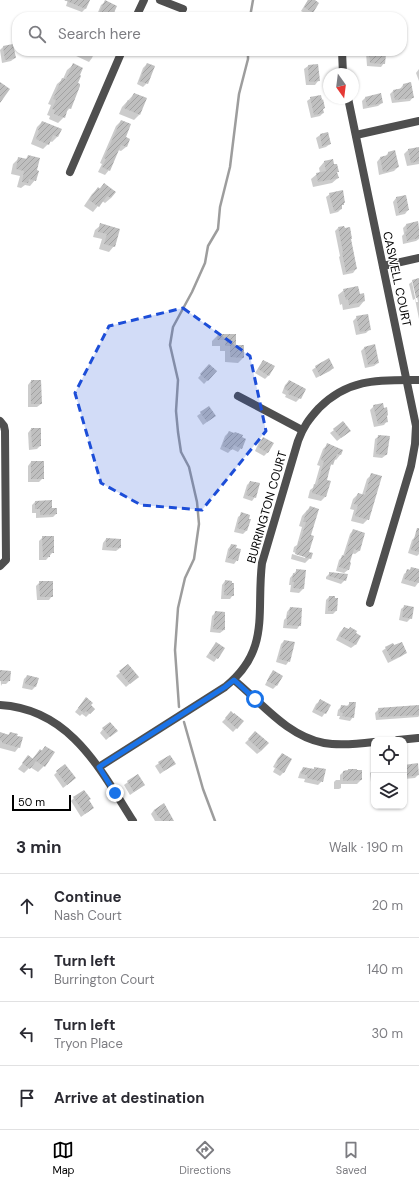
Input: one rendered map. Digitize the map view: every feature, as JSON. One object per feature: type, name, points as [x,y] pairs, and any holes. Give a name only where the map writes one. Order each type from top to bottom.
[{"type":"street","points":[[138,12],[144,0]]},
{"type":"street","points":[[160,0],[183,10]]},
{"type":"street","points":[[70,172],[120,56]]},
{"type":"street","points":[[342,56],[343,68]]},
{"type":"street","name":"CASWELL COURT","points":[[349,104],[405,380],[416,426],[415,444],[411,466],[370,603]]},
{"type":"street","points":[[356,135],[419,121]]},
{"type":"street","points":[[383,266],[419,258]]},
{"type":"street","name":"BURRINGTON COURT","points":[[99,767],[225,687],[234,680],[249,660],[257,641],[260,618],[260,577],[262,563],[302,430],[312,416],[326,400],[345,388],[376,381],[419,380]]},
{"type":"street","points":[[238,396],[302,430]]},
{"type":"street","points":[[0,421],[4,426],[5,432],[3,563]]},
{"type":"street","points":[[234,680],[283,723],[302,736],[331,744],[371,742]]},
{"type":"street","points":[[0,705],[22,708],[39,714],[65,730],[83,747],[99,767],[133,821]]},
{"type":"street","points":[[407,739],[418,738]]},
{"type":"highlighted area","points":[[183,308],[250,356],[266,431],[202,510],[141,505],[101,483],[75,393],[109,326]]},
{"type":"building","points":[[64,0],[90,0],[86,9]]},
{"type":"building","points":[[105,0],[117,6],[114,12],[99,12]]},
{"type":"building","points":[[308,0],[315,0],[319,3],[314,12],[304,7]]},
{"type":"building","points":[[12,44],[12,56],[16,56],[16,58],[5,60],[3,46]]},
{"type":"building","points":[[369,56],[386,56],[385,64],[370,63]]},
{"type":"building","points":[[73,63],[83,68],[78,83],[80,86],[71,109],[68,108],[65,118],[54,114],[55,110],[52,109],[56,100],[53,99],[62,78],[66,79]]},
{"type":"building","points":[[147,63],[155,66],[148,84],[139,81]]},
{"type":"building","points":[[318,64],[320,81],[309,82],[308,65]]},
{"type":"building","points":[[0,82],[10,89],[0,103]]},
{"type":"building","points":[[411,82],[414,98],[395,100],[393,90],[403,88],[403,84]]},
{"type":"building","points":[[134,93],[147,98],[140,115],[124,108]]},
{"type":"building","points":[[381,93],[383,103],[367,106],[365,97]]},
{"type":"building","points":[[321,95],[325,108],[323,109],[324,113],[314,115],[310,97]]},
{"type":"building","points":[[121,120],[131,124],[126,137],[130,139],[127,147],[121,145],[110,171],[102,167],[106,159],[104,158]]},
{"type":"building","points":[[42,121],[62,129],[58,137],[53,135],[49,145],[36,139]]},
{"type":"building","points":[[328,132],[331,144],[322,146],[320,134]]},
{"type":"building","points":[[419,147],[419,161],[411,163],[408,149]]},
{"type":"building","points":[[395,150],[399,167],[383,172],[380,157],[388,155],[388,152]]},
{"type":"building","points":[[28,155],[40,158],[37,170],[39,171],[36,181],[29,179],[28,183],[22,182],[24,171],[16,169],[18,157],[27,159]]},
{"type":"building","points":[[333,159],[334,164],[337,164],[339,178],[318,182],[316,173],[326,171],[324,161]]},
{"type":"building","points":[[104,183],[116,192],[111,198],[107,196],[99,207],[89,200],[98,187],[100,189]]},
{"type":"building","points":[[343,190],[345,203],[342,205],[342,209],[334,211],[329,193]]},
{"type":"building","points":[[406,195],[409,210],[399,213],[396,197]]},
{"type":"building","points":[[418,221],[419,238],[407,241],[405,232],[407,231],[406,224]]},
{"type":"building","points":[[100,223],[120,229],[115,247],[104,244],[107,234],[98,232]]},
{"type":"building","points":[[344,226],[345,228],[350,227],[357,269],[346,272],[338,227]]},
{"type":"building","points":[[419,278],[419,297],[416,298],[412,280]]},
{"type":"building","points":[[358,286],[360,294],[364,293],[365,301],[349,305],[343,289]]},
{"type":"building","points":[[368,314],[371,330],[360,332],[356,316]]},
{"type":"building","points":[[218,334],[236,334],[236,345],[244,345],[244,358],[230,357],[230,346],[225,346],[226,340],[217,340]]},
{"type":"building","points":[[375,344],[379,363],[368,365],[364,347]]},
{"type":"building","points":[[329,358],[334,368],[320,376],[315,366]]},
{"type":"building","points":[[263,360],[275,366],[269,376],[258,369]]},
{"type":"building","points":[[209,364],[217,371],[208,381],[200,374]]},
{"type":"building","points":[[31,380],[41,380],[42,404],[31,404]]},
{"type":"building","points":[[289,380],[306,389],[301,399],[288,394],[289,391],[284,389]]},
{"type":"building","points":[[383,403],[384,408],[387,407],[388,422],[378,424],[373,405]]},
{"type":"building","points":[[209,406],[216,416],[207,422],[200,412]]},
{"type":"building","points":[[343,421],[351,431],[341,438],[333,429]]},
{"type":"building","points":[[31,428],[41,428],[41,446],[32,447]]},
{"type":"building","points":[[229,431],[243,435],[242,437],[246,439],[242,449],[234,445],[232,450],[222,446]]},
{"type":"building","points":[[378,435],[390,436],[387,455],[376,454]]},
{"type":"building","points":[[263,437],[274,443],[268,453],[258,447]]},
{"type":"building","points":[[327,443],[343,450],[341,455],[337,454],[333,465],[331,464],[327,480],[331,481],[326,497],[312,493],[314,484],[317,485],[324,461],[321,460]]},
{"type":"building","points":[[31,461],[44,461],[44,479],[31,479]]},
{"type":"building","points":[[371,473],[382,476],[369,520],[355,516],[358,505],[354,504],[358,493],[365,495]]},
{"type":"building","points":[[250,481],[260,483],[256,498],[246,495]]},
{"type":"building","points":[[52,500],[52,508],[57,508],[57,514],[40,515],[40,509],[35,509],[35,501]]},
{"type":"building","points":[[310,506],[319,509],[311,535],[314,536],[309,552],[313,553],[311,559],[295,554],[306,522],[303,522]]},
{"type":"building","points":[[241,512],[250,515],[249,519],[251,519],[247,531],[237,528]]},
{"type":"building","points":[[417,528],[419,528],[419,552],[411,550]]},
{"type":"building","points":[[353,529],[365,533],[360,551],[354,549],[349,570],[339,567],[342,555],[345,556]]},
{"type":"building","points":[[42,536],[54,536],[54,553],[50,553],[50,557],[43,557]]},
{"type":"building","points":[[106,538],[121,539],[121,548],[106,547]]},
{"type":"building","points":[[231,544],[237,545],[236,548],[241,549],[238,561],[228,558]]},
{"type":"building","points":[[411,567],[419,569],[419,583],[404,579],[407,569],[410,570]]},
{"type":"building","points":[[296,569],[306,570],[304,589],[293,588],[293,573],[296,574]]},
{"type":"building","points":[[329,572],[348,574],[346,581],[329,576]]},
{"type":"building","points":[[225,580],[232,581],[232,583],[234,583],[234,596],[224,595]]},
{"type":"building","points":[[39,581],[53,581],[53,597],[40,597]]},
{"type":"building","points":[[329,596],[335,596],[335,598],[338,598],[337,611],[328,611]]},
{"type":"building","points":[[404,605],[414,607],[412,619],[402,617]]},
{"type":"building","points":[[290,607],[302,608],[301,626],[287,625],[287,615],[289,615]]},
{"type":"building","points":[[215,611],[225,612],[225,630],[213,629]]},
{"type":"building","points":[[344,627],[349,629],[350,627],[357,631],[356,633],[361,636],[356,645],[339,636]]},
{"type":"building","points":[[284,640],[295,642],[290,662],[279,659]]},
{"type":"building","points":[[216,642],[225,648],[218,659],[209,653]]},
{"type":"building","points":[[402,642],[407,653],[392,660],[385,647],[393,643],[394,645]]},
{"type":"building","points":[[128,664],[139,677],[130,684],[119,671]]},
{"type":"building","points":[[0,670],[11,671],[10,681],[0,681]]},
{"type":"building","points":[[273,670],[283,676],[277,686],[267,681]]},
{"type":"building","points":[[27,675],[39,678],[36,687],[25,684]]},
{"type":"building","points":[[86,697],[93,703],[91,705],[95,709],[90,714],[86,711],[84,713],[78,708]]},
{"type":"building","points":[[320,699],[331,705],[326,714],[315,709]]},
{"type":"building","points":[[349,702],[356,702],[354,718],[342,716],[343,713],[340,712],[341,705],[349,706]]},
{"type":"building","points":[[419,705],[419,715],[379,717],[378,708]]},
{"type":"building","points":[[231,711],[244,721],[237,729],[225,718]]},
{"type":"building","points":[[110,722],[118,731],[110,737],[102,728]]},
{"type":"building","points":[[255,731],[269,743],[261,751],[248,739]]},
{"type":"building","points":[[0,732],[9,735],[10,732],[18,734],[17,736],[23,737],[20,748],[2,743],[0,740]]},
{"type":"building","points":[[45,746],[55,752],[45,767],[36,761],[30,769],[22,763],[28,755],[33,759],[40,749],[42,751]]},
{"type":"building","points":[[282,753],[292,759],[284,773],[276,768],[278,764],[276,763]]},
{"type":"building","points":[[170,755],[176,764],[164,771],[158,762]]},
{"type":"building","points":[[418,763],[419,775],[407,777],[407,765]]},
{"type":"building","points":[[65,764],[76,778],[67,785],[56,771]]},
{"type":"building","points":[[303,767],[326,769],[323,782],[307,778],[307,775],[301,774]]},
{"type":"building","points":[[348,769],[362,770],[362,780],[343,781],[343,771]]},
{"type":"building","points":[[138,774],[145,785],[134,792],[127,781]]},
{"type":"building","points":[[84,790],[91,799],[89,800],[94,808],[85,814],[73,797]]},
{"type":"building","points":[[164,803],[174,821],[162,821],[154,810]]},
{"type":"waterway","points":[[251,12],[253,0]]},
{"type":"waterway","points":[[179,707],[175,650],[178,608],[185,578],[194,559],[199,524],[197,502],[189,467],[181,452],[176,411],[178,380],[170,345],[173,327],[192,292],[205,263],[208,246],[218,229],[220,207],[230,167],[239,94],[248,56]]},
{"type":"waterway","points":[[184,722],[203,789],[215,821]]},
{"type":"route","points":[[115,793],[99,767],[234,680],[255,699]]}]
